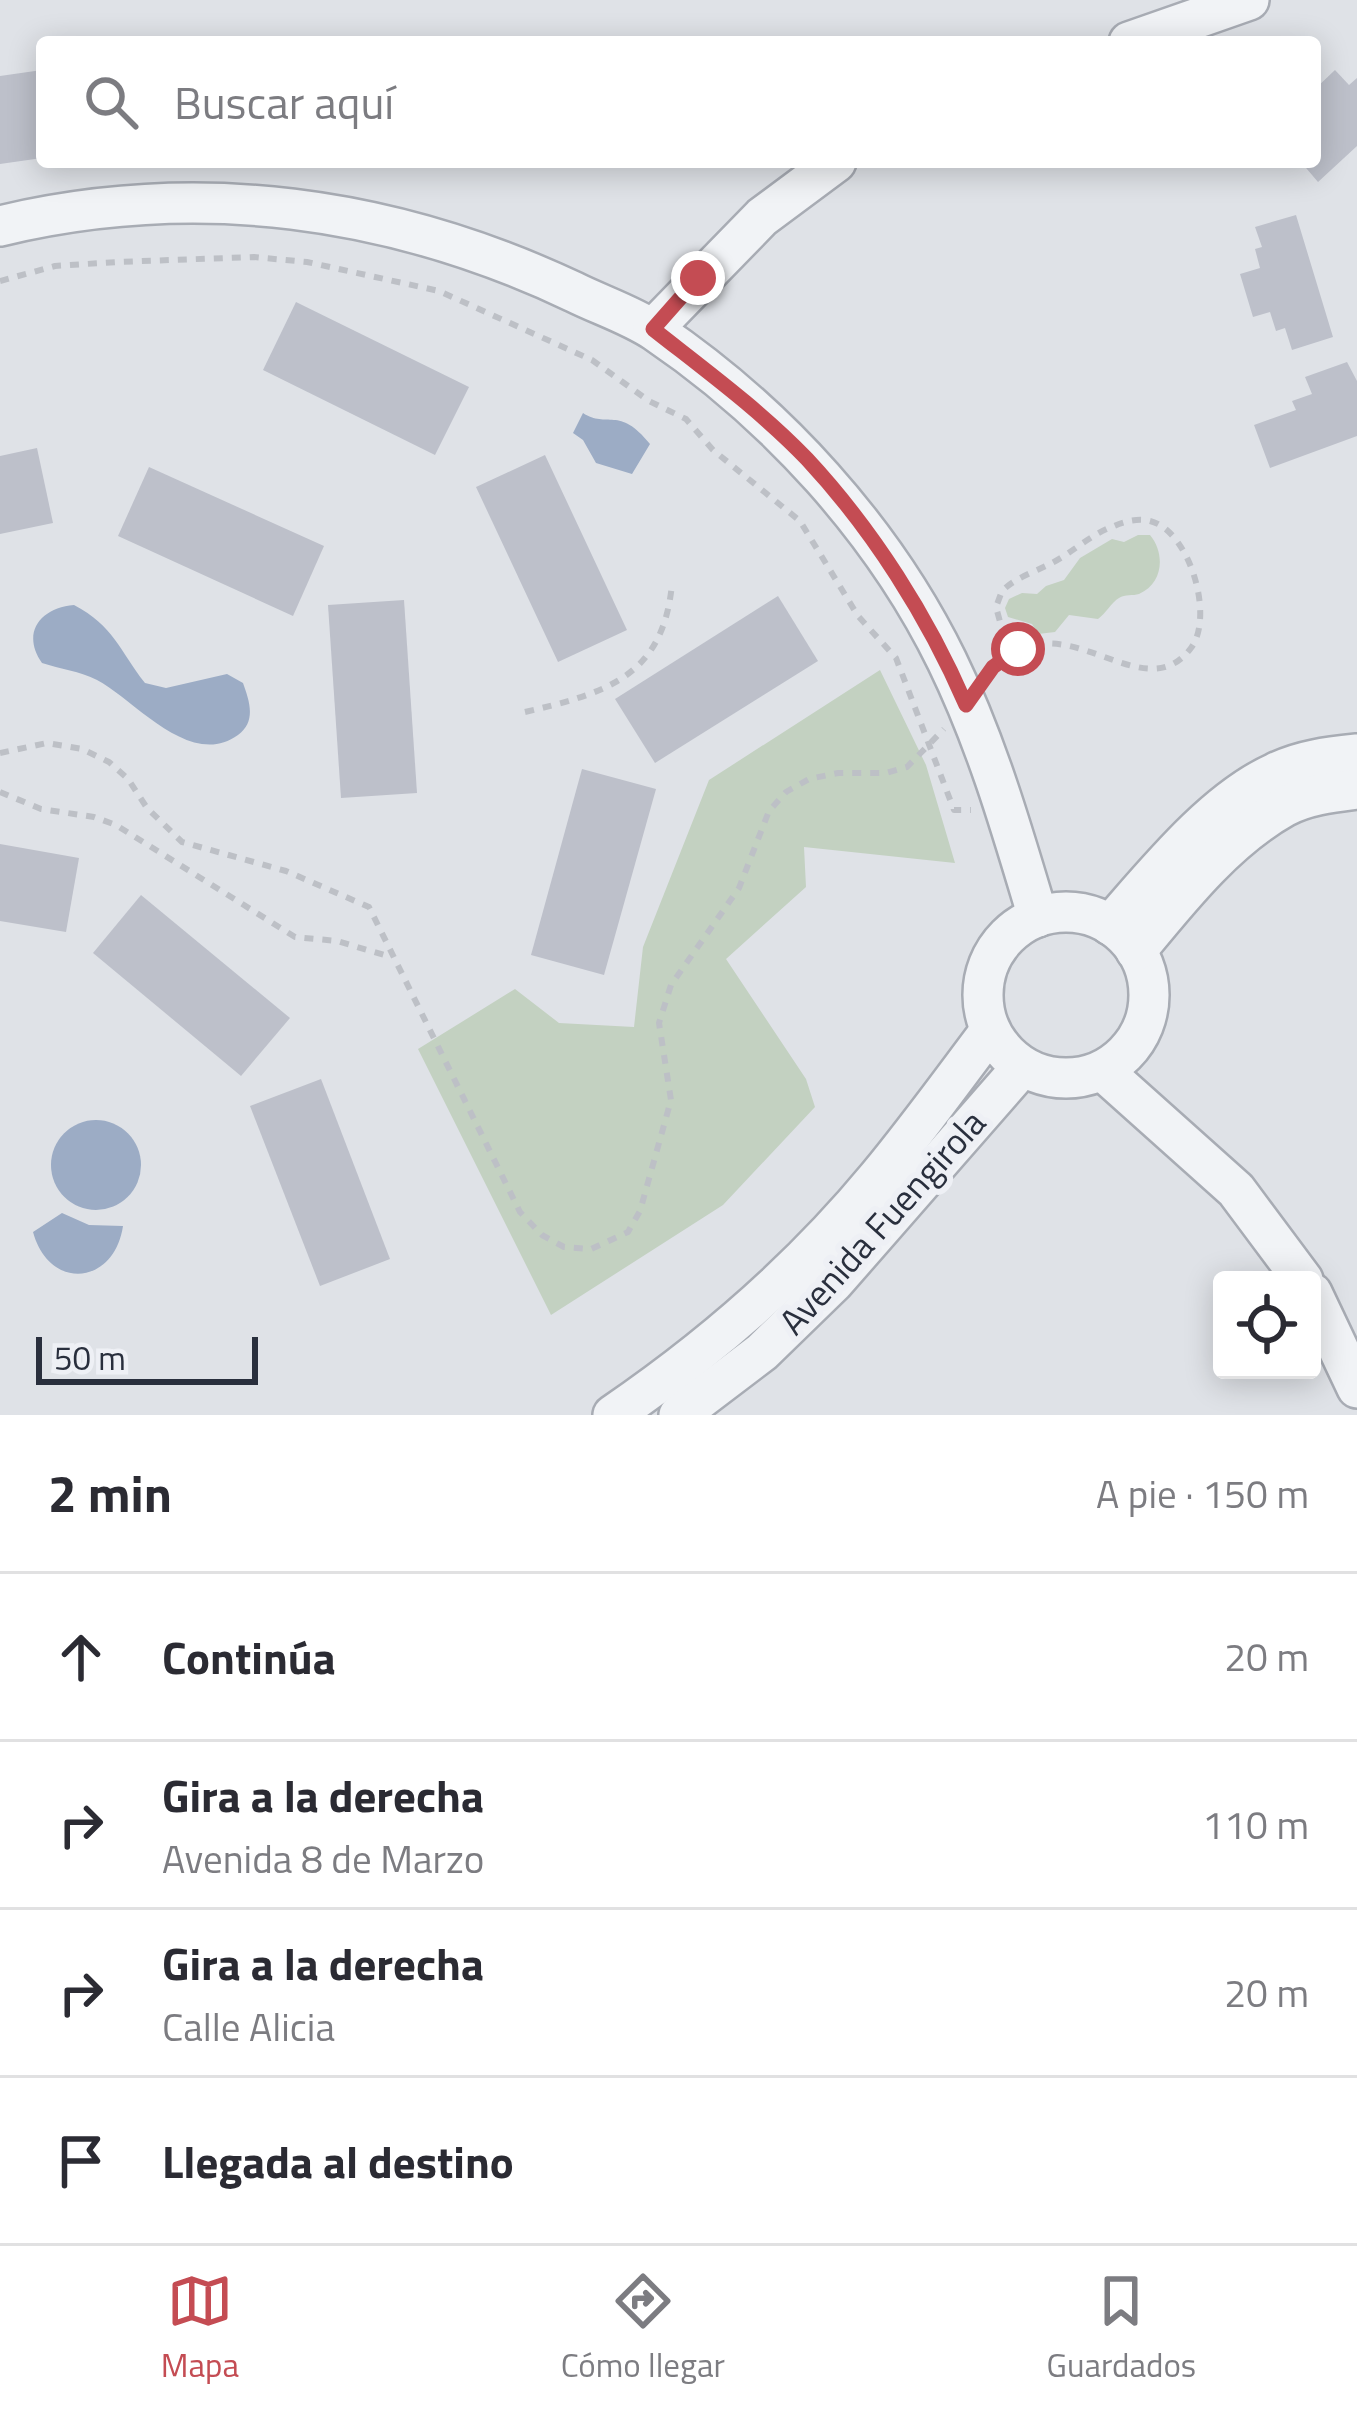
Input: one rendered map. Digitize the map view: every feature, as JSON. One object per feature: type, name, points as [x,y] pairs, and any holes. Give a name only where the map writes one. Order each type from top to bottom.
[{"type":"street","points":[[1146,36],[1249,0]]},
{"type":"street","points":[[653,329],[762,217],[828,168]]},
{"type":"street","points":[[0,226],[51,214],[136,204],[249,204],[350,215],[469,247],[653,329],[806,458],[905,589],[946,659],[994,770],[1038,917]]},
{"type":"street","points":[[1123,938],[1235,796],[1275,772],[1318,758],[1357,754]]},
{"type":"street","points":[[1123,938],[1174,905],[1255,827],[1286,805],[1326,792],[1357,789]]},
{"type":"street","points":[[1052,913],[1090,915],[1123,938],[1149,987],[1144,1026],[1129,1051],[1102,1071],[1070,1079],[1049,1078],[1022,1067],[990,1031],[983,1004],[986,971],[1004,939],[1025,922],[1052,913]]},
{"type":"street","name":"Avenida Fuengirola","points":[[613,1415],[736,1322],[802,1260],[878,1178],[990,1031]]},
{"type":"street","name":"Avenida Fuengirola","points":[[679,1415],[762,1352],[834,1282],[1022,1067]]},
{"type":"street","points":[[1102,1071],[1236,1190],[1296,1271]]},
{"type":"street","points":[[1321,1312],[1357,1388]]},
{"type":"path","points":[[0,280],[55,266],[117,262],[254,257],[307,262],[440,291],[592,360],[650,401],[686,418],[713,450],[800,521],[858,616],[896,658],[954,810],[976,809]]},
{"type":"path","points":[[0,753],[47,743],[82,749],[109,762],[128,779],[147,808],[182,842],[286,871],[369,908],[520,1212],[542,1235],[564,1247],[591,1249],[628,1232],[640,1211],[671,1100],[659,1023],[671,985],[739,888],[769,812],[786,792],[809,779],[838,773],[886,773],[907,766],[966,705],[993,667],[1018,649],[1048,641],[1080,645],[1137,668],[1157,669],[1177,662],[1201,629],[1204,606],[1197,581],[1163,526],[1147,519],[1109,527],[1002,590],[996,608],[1009,655]]},
{"type":"path","points":[[525,712],[601,691],[635,671],[669,617],[672,584]]},
{"type":"path","points":[[0,792],[41,809],[116,825],[295,938],[338,940],[394,959]]},
{"type":"green space","points":[[1150,535],[1160,559],[1157,575],[1147,589],[1119,598],[1098,619],[1069,615],[1055,632],[1038,634],[1032,624],[1008,617],[1009,599],[1022,593],[1037,594],[1064,580],[1080,558],[1112,539],[1124,542]]},
{"type":"green space","points":[[880,670],[926,765],[955,863],[804,847],[806,887],[726,959],[806,1079],[815,1107],[723,1205],[551,1315],[418,1049],[515,989],[559,1023],[634,1027],[643,947],[709,780]]},
{"type":"water","points":[[583,413],[622,421],[650,444],[632,474],[596,463],[583,440],[573,433]]},
{"type":"water","points":[[74,605],[107,630],[145,683],[166,688],[227,674],[243,683],[250,710],[244,729],[220,743],[182,738],[97,680],[42,663],[33,642],[37,624],[52,611]]},
{"type":"water","points":[[96,1120],[128,1133],[141,1165],[128,1197],[96,1210],[64,1197],[51,1165],[64,1133]]},
{"type":"water","points":[[62,1213],[89,1225],[123,1226],[117,1246],[95,1270],[66,1272],[41,1251],[33,1232]]},
{"type":"building","points":[[1335,70],[1349,85],[1357,78],[1357,146],[1318,182],[1306,168],[1321,168],[1321,83]]},
{"type":"building","points":[[36,71],[36,159],[0,164],[0,76]]},
{"type":"building","points":[[1296,215],[1333,337],[1292,350],[1285,328],[1276,331],[1270,312],[1253,317],[1240,274],[1260,268],[1255,249],[1262,247],[1255,227]]},
{"type":"building","points":[[296,302],[469,387],[435,455],[263,370]]},
{"type":"building","points":[[1347,362],[1357,381],[1357,436],[1270,468],[1254,425],[1296,410],[1292,401],[1312,394],[1305,377]]},
{"type":"building","points":[[37,448],[53,523],[0,534],[0,456]]},
{"type":"building","points":[[545,455],[627,630],[558,662],[476,487]]},
{"type":"building","points":[[149,467],[324,546],[293,616],[118,536]]},
{"type":"building","points":[[778,596],[818,661],[655,763],[615,699]]},
{"type":"building","points":[[404,600],[417,793],[341,798],[328,605]]},
{"type":"building","points":[[582,769],[656,789],[604,975],[531,955]]},
{"type":"building","points":[[0,844],[79,858],[66,932],[0,921]]},
{"type":"building","points":[[141,895],[290,1018],[241,1076],[93,953]]},
{"type":"building","points":[[321,1079],[390,1259],[320,1286],[250,1106]]},
{"type":"route","points":[[698,278],[653,329],[806,458],[905,589],[946,659],[966,705],[993,667],[1018,649]]}]
